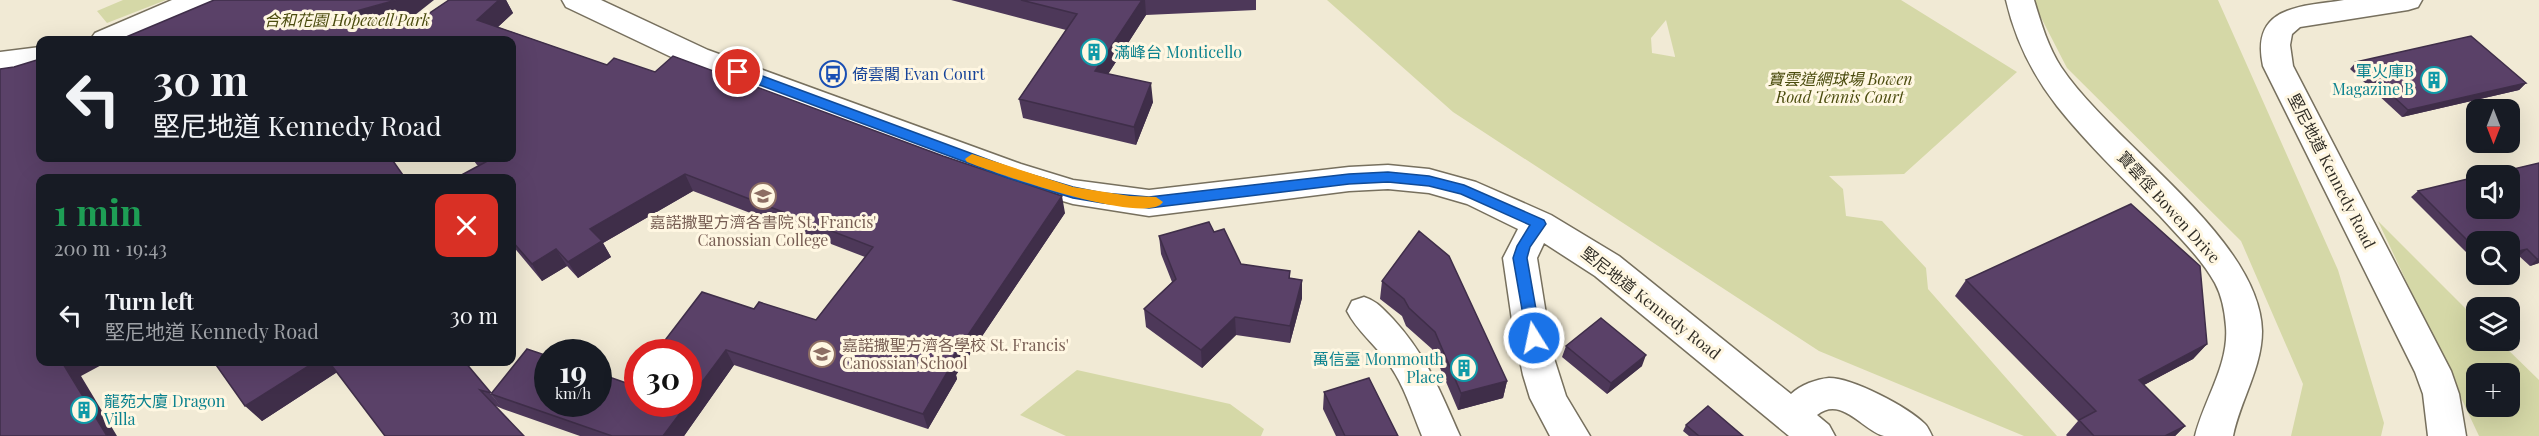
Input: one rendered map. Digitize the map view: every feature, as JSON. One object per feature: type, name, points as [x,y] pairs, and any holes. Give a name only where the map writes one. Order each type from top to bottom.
[{"type":"street","points":[[114,36],[199,0]]},
{"type":"street","name":"堅尼地道 Kennedy Road","points":[[576,0],[697,57],[1012,174],[1073,192],[1120,201],[1149,202],[1349,179],[1409,178],[1440,183],[1476,194],[1539,224],[1607,266],[1804,426]]},
{"type":"street","name":"寶雲徑 Bowen Drive","points":[[2020,0],[2037,50],[2055,82],[2203,240],[2229,277],[2241,309],[2244,345],[2241,362],[2221,407],[2214,436]]},
{"type":"street","name":"堅尼地道 Kennedy Road","points":[[2408,0],[2292,18],[2278,30],[2274,46],[2278,66],[2433,371],[2441,394],[2447,436]]},
{"type":"street","points":[[0,63],[36,58]]},
{"type":"street","points":[[1539,224],[1524,246],[1520,258],[1542,382],[1552,408],[1571,436]]},
{"type":"street","points":[[1364,311],[1406,359],[1441,436]]},
{"type":"street","points":[[1804,426],[1810,399],[1825,393],[1833,393],[1855,399],[1913,436]]},
{"type":"green space","points":[[123,0],[166,0],[107,23],[97,11]]},
{"type":"green space","name":"寶雲道網球場 Bowen Road Tennis Court","points":[[1327,0],[1901,0],[2017,72],[1904,174],[1829,176],[1843,189],[1846,216],[1882,221],[1926,268],[1928,289],[2057,436],[2024,436],[1819,351],[1453,112]],"holes":[[[1666,20],[1675,57],[1652,53],[1651,38]]]},
{"type":"green space","points":[[2032,0],[2218,0],[2338,270],[2384,423],[2381,436],[2291,436],[2303,384],[2241,241],[2067,68]]},
{"type":"green space","points":[[2378,221],[2466,309],[2466,351],[2509,351],[2539,380],[2539,436],[2479,436],[2470,417],[2520,417],[2520,363],[2466,363],[2466,408]]},
{"type":"green space","points":[[1077,370],[1230,404],[1264,429],[1261,436],[1066,436],[1020,415]]},
{"type":"building","name":"嘉諾撒聖方濟各書院 St. Francis' Canossian College","points":[[214,0],[396,0],[346,14],[339,23],[341,25],[374,26],[408,22],[425,16],[449,0],[499,0],[477,20],[607,65],[614,58],[655,72],[673,56],[943,156],[1062,196],[949,363],[952,364],[923,414],[726,350],[702,382],[702,339],[666,339],[702,292],[754,309],[759,302],[816,320],[873,247],[685,174],[590,229],[602,241],[568,262],[556,249],[532,264],[516,246],[516,174],[463,174],[486,162],[516,162],[516,36],[128,36]]},
{"type":"building","points":[[1021,0],[1142,0],[1095,71],[1151,83],[1134,127],[1019,99],[1077,14]]},
{"type":"building","name":"軍火庫B Magazine B","points":[[2471,36],[2526,83],[2408,110],[2356,62]]},
{"type":"building","points":[[36,60],[36,162],[394,162],[402,174],[36,174],[36,366],[64,366],[107,436],[0,436],[0,69]]},
{"type":"building","points":[[2539,163],[2539,259],[2527,249],[2520,251],[2520,231],[2466,231],[2466,239],[2418,191],[2466,179],[2466,219],[2520,219],[2520,167]]},
{"type":"building","points":[[2131,204],[2200,266],[2207,344],[2139,380],[2185,426],[2165,436],[2094,436],[2079,420],[2096,411],[1966,280]]},
{"type":"building","points":[[1209,222],[1214,232],[1224,229],[1241,264],[1290,271],[1289,278],[1302,280],[1290,326],[1235,317],[1201,350],[1144,309],[1176,279],[1159,236]]},
{"type":"building","points":[[1419,231],[1449,256],[1507,381],[1461,393],[1435,332],[1409,308],[1404,299],[1382,281]]},
{"type":"building","points":[[1601,318],[1646,355],[1611,383],[1566,346]]},
{"type":"building","points":[[527,349],[534,351],[534,409],[491,394],[513,366],[516,366]]},
{"type":"building","points":[[217,366],[309,366],[245,406]]},
{"type":"building","points":[[332,366],[468,366],[491,393],[480,390],[524,436],[385,436]]},
{"type":"building","points":[[612,378],[624,382],[624,417],[677,417],[663,436],[612,436],[557,417],[612,417]]},
{"type":"building","points":[[1369,378],[1398,436],[1345,436],[1324,392]]},
{"type":"building","points":[[1708,406],[1743,436],[1699,436],[1686,425]]},
{"type":"slow traffic","points":[[972,159],[1012,174],[1073,192],[1130,202],[1156,202]]},
{"type":"place","name":"滿峰台 Monticello","points":[[1094,52]]},
{"type":"place","name":"倚雲閣 Evan Court","points":[[833,74]]},
{"type":"place","name":"軍火庫B Magazine B","points":[[2434,80]]},
{"type":"place","name":"嘉諾撒聖方濟各書院 St. Francis' Canossian College","points":[[763,196]]},
{"type":"place","name":"嘉諾撒聖方濟各學校 St. Francis' Canossian School","points":[[822,354]]},
{"type":"place","name":"萬信臺 Monmouth Place","points":[[1464,368]]},
{"type":"place","name":"龍苑大廈 Dragon Villa","points":[[84,410]]},
{"type":"route","points":[[738,72],[1012,174],[1073,192],[1103,198],[1149,202],[1349,179],[1388,177],[1429,181],[1476,194],[1539,224],[1521,251],[1520,258],[1534,338]]},
{"type":"park label","name":"合和花園 Hopewell Park","points":[[347,20]]}]
